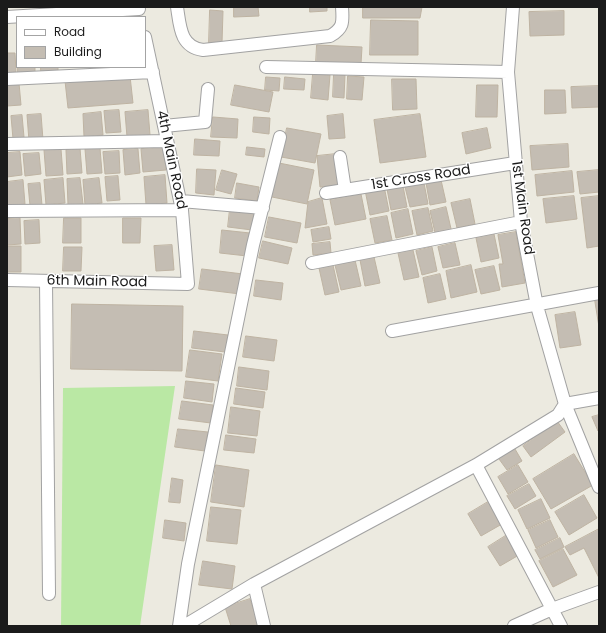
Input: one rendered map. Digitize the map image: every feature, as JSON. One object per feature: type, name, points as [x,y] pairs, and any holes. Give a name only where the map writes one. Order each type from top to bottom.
[{"type":"street","points":[[177,7],[180,31],[187,43],[195,49],[203,50],[330,36],[339,31],[342,23],[342,7]]},
{"type":"street","name":"1st Main Road","points":[[513,7],[508,72],[521,222],[537,306],[565,404],[599,487]]},
{"type":"street","points":[[29,16],[139,11]]},
{"type":"street","name":"4th Main Road","points":[[146,42],[182,205],[188,284]]},
{"type":"street","points":[[266,67],[508,72]]},
{"type":"street","points":[[7,79],[152,72]]},
{"type":"street","points":[[164,126],[205,122],[208,89]]},
{"type":"street","points":[[179,626],[188,564],[262,208],[280,137]]},
{"type":"street","points":[[7,144],[168,141]]},
{"type":"street","points":[[340,157],[345,190]]},
{"type":"street","name":"1st Cross Road","points":[[326,193],[515,163]]},
{"type":"street","points":[[7,211],[182,205],[262,208]]},
{"type":"street","points":[[312,263],[521,222]]},
{"type":"street","name":"6th Main Road","points":[[7,280],[188,284]]},
{"type":"street","points":[[46,281],[49,594]]},
{"type":"street","points":[[392,331],[537,306],[599,293]]},
{"type":"street","points":[[184,626],[254,584],[476,465],[558,415],[565,404],[599,398]]},
{"type":"street","points":[[476,465],[561,626]]},
{"type":"street","points":[[254,584],[264,626]]},
{"type":"street","points":[[514,626],[552,609],[599,592]]},
{"type":"green space","points":[[175,386],[140,626],[61,626],[63,388]]},
{"type":"building","points":[[234,7],[258,7],[259,16],[234,17]]},
{"type":"building","points":[[310,7],[327,7],[327,11],[310,12]]},
{"type":"building","points":[[363,7],[422,7],[420,18],[363,18]]},
{"type":"building","points":[[210,10],[223,11],[222,43],[209,43]]},
{"type":"building","points":[[564,11],[564,35],[530,36],[529,12]]},
{"type":"building","points":[[371,20],[418,21],[418,55],[370,55]]},
{"type":"building","points":[[317,45],[362,47],[361,64],[316,63]]},
{"type":"building","points":[[7,53],[15,53],[16,72],[7,73]]},
{"type":"building","points":[[18,68],[35,68],[35,72],[18,73]]},
{"type":"building","points":[[41,68],[58,68],[58,72],[41,73]]},
{"type":"building","points":[[101,68],[119,68],[119,71],[102,72]]},
{"type":"building","points":[[313,74],[330,75],[328,100],[311,98]]},
{"type":"building","points":[[334,74],[345,75],[344,98],[333,97]]},
{"type":"building","points":[[130,76],[133,103],[68,108],[65,81]]},
{"type":"building","points":[[348,76],[364,77],[362,100],[347,99]]},
{"type":"building","points":[[266,77],[280,78],[279,91],[265,90]]},
{"type":"building","points":[[285,77],[305,79],[304,90],[284,89]]},
{"type":"building","points":[[392,79],[416,79],[417,109],[393,110]]},
{"type":"building","points":[[19,83],[21,105],[7,106],[7,84]]},
{"type":"building","points":[[235,85],[273,92],[269,112],[231,105]]},
{"type":"building","points":[[477,85],[498,85],[497,117],[476,117]]},
{"type":"building","points":[[599,86],[599,107],[572,108],[571,87]]},
{"type":"building","points":[[545,90],[565,90],[566,113],[545,114]]},
{"type":"building","points":[[119,110],[121,132],[106,133],[104,111]]},
{"type":"building","points":[[148,110],[150,135],[127,137],[125,112]]},
{"type":"building","points":[[101,112],[103,135],[84,137],[83,114]]},
{"type":"building","points":[[41,114],[43,140],[29,141],[27,115]]},
{"type":"building","points":[[343,114],[345,138],[329,139],[327,116]]},
{"type":"building","points":[[420,114],[426,157],[380,163],[374,120]]},
{"type":"building","points":[[22,115],[24,137],[13,139],[11,116]]},
{"type":"building","points":[[213,117],[238,119],[237,138],[211,137]]},
{"type":"building","points":[[254,117],[270,118],[269,134],[253,132]]},
{"type":"building","points":[[287,128],[321,134],[315,163],[281,157]]},
{"type":"building","points":[[487,128],[491,148],[466,154],[462,133]]},
{"type":"building","points":[[195,139],[220,141],[219,156],[194,155]]},
{"type":"building","points":[[568,144],[569,167],[532,170],[530,146]]},
{"type":"building","points":[[164,147],[166,170],[143,172],[141,149]]},
{"type":"building","points":[[247,147],[265,149],[264,157],[246,155]]},
{"type":"building","points":[[80,148],[82,173],[67,174],[66,150]]},
{"type":"building","points":[[100,148],[102,173],[87,174],[85,149]]},
{"type":"building","points":[[61,149],[63,175],[46,176],[44,150]]},
{"type":"building","points":[[138,149],[140,173],[125,175],[123,150]]},
{"type":"building","points":[[119,151],[120,173],[105,174],[103,152]]},
{"type":"building","points":[[20,152],[22,175],[7,177],[7,153]]},
{"type":"building","points":[[39,153],[41,174],[25,176],[23,154]]},
{"type":"building","points":[[336,154],[339,185],[320,187],[317,156]]},
{"type":"building","points":[[279,163],[314,170],[307,204],[272,197]]},
{"type":"building","points":[[197,169],[216,170],[214,195],[196,193]]},
{"type":"building","points":[[222,170],[237,174],[231,194],[216,190]]},
{"type":"building","points":[[599,170],[599,192],[580,194],[577,172]]},
{"type":"building","points":[[572,171],[574,192],[537,196],[535,175]]},
{"type":"building","points":[[165,175],[167,203],[146,205],[144,177]]},
{"type":"building","points":[[118,176],[120,200],[107,201],[105,177]]},
{"type":"building","points":[[63,178],[65,203],[46,205],[44,180]]},
{"type":"building","points":[[80,178],[83,204],[68,205],[67,179]]},
{"type":"building","points":[[99,178],[102,203],[85,205],[83,180]]},
{"type":"building","points":[[23,180],[25,204],[7,206],[7,182]]},
{"type":"building","points":[[441,180],[446,202],[430,205],[426,183]]},
{"type":"building","points":[[40,183],[42,205],[30,206],[28,184]]},
{"type":"building","points":[[237,183],[259,187],[257,201],[235,198]]},
{"type":"building","points":[[424,183],[428,204],[410,207],[405,187]]},
{"type":"building","points":[[384,186],[389,211],[370,215],[365,190]]},
{"type":"building","points":[[403,186],[407,207],[391,210],[387,189]]},
{"type":"building","points":[[361,194],[366,219],[335,225],[330,200]]},
{"type":"building","points":[[574,196],[577,219],[546,223],[543,199]]},
{"type":"building","points":[[599,196],[599,246],[587,248],[581,198]]},
{"type":"building","points":[[322,198],[327,224],[305,228],[308,202]]},
{"type":"building","points":[[470,199],[475,224],[457,228],[451,203]]},
{"type":"building","points":[[446,207],[452,233],[436,237],[430,211]]},
{"type":"building","points":[[428,208],[433,231],[417,235],[412,211]]},
{"type":"building","points":[[230,209],[254,213],[252,230],[228,227]]},
{"type":"building","points":[[408,209],[413,234],[396,238],[391,213]]},
{"type":"building","points":[[387,216],[392,240],[375,243],[370,219]]},
{"type":"building","points":[[269,217],[301,223],[297,243],[265,237]]},
{"type":"building","points":[[20,218],[21,244],[7,245],[7,219]]},
{"type":"building","points":[[64,218],[81,218],[81,243],[63,243]]},
{"type":"building","points":[[123,218],[141,218],[140,243],[123,243]]},
{"type":"building","points":[[39,220],[40,243],[25,244],[24,221]]},
{"type":"building","points":[[329,227],[331,239],[313,242],[311,230]]},
{"type":"building","points":[[222,230],[250,233],[247,256],[220,253]]},
{"type":"building","points":[[516,232],[525,283],[502,287],[499,264],[503,264],[498,235]]},
{"type":"building","points":[[494,234],[499,258],[481,262],[476,238]]},
{"type":"building","points":[[263,241],[292,248],[288,264],[259,258]]},
{"type":"building","points":[[330,242],[331,253],[313,255],[312,244]]},
{"type":"building","points":[[455,243],[460,265],[443,268],[438,247]]},
{"type":"building","points":[[172,245],[174,270],[156,271],[154,246]]},
{"type":"building","points":[[7,246],[21,246],[21,272],[7,272]]},
{"type":"building","points":[[64,247],[82,247],[81,271],[63,271]]},
{"type":"building","points":[[432,247],[437,271],[422,275],[416,251]]},
{"type":"building","points":[[413,250],[419,277],[404,280],[398,253]]},
{"type":"building","points":[[374,257],[380,283],[365,286],[360,260]]},
{"type":"building","points":[[355,260],[361,286],[341,290],[335,265]]},
{"type":"building","points":[[333,265],[339,292],[325,295],[319,268]]},
{"type":"building","points":[[471,265],[477,292],[451,298],[446,271]]},
{"type":"building","points":[[494,266],[500,290],[481,294],[475,270]]},
{"type":"building","points":[[202,269],[243,274],[240,294],[199,289]]},
{"type":"building","points":[[440,274],[446,299],[428,303],[423,278]]},
{"type":"building","points":[[256,280],[283,283],[281,300],[254,296]]},
{"type":"building","points":[[599,295],[599,327],[594,296]]},
{"type":"building","points":[[72,304],[183,306],[182,371],[71,369]]},
{"type":"building","points":[[575,312],[581,345],[560,348],[555,315]]},
{"type":"building","points":[[194,331],[228,335],[225,352],[192,348]]},
{"type":"building","points":[[246,336],[277,340],[274,361],[243,357]]},
{"type":"building","points":[[190,350],[222,354],[218,381],[186,377]]},
{"type":"building","points":[[239,367],[269,371],[267,390],[237,386]]},
{"type":"building","points":[[186,381],[214,384],[212,402],[184,398]]},
{"type":"building","points":[[236,388],[265,392],[263,408],[234,404]]},
{"type":"building","points":[[182,401],[213,405],[211,423],[179,419]]},
{"type":"building","points":[[231,407],[260,411],[257,436],[228,433]]},
{"type":"building","points":[[599,415],[599,431],[598,431],[592,417]]},
{"type":"building","points":[[557,421],[565,432],[531,457],[523,446]]},
{"type":"building","points":[[178,429],[208,432],[205,451],[175,447]]},
{"type":"building","points":[[226,435],[256,439],[254,453],[224,450]]},
{"type":"building","points":[[515,449],[522,461],[507,470],[499,459]]},
{"type":"building","points":[[574,454],[593,485],[551,509],[533,479]]},
{"type":"building","points":[[216,465],[249,470],[244,507],[211,502]]},
{"type":"building","points":[[518,465],[528,482],[508,494],[498,477]]},
{"type":"building","points":[[172,478],[183,480],[180,503],[169,502]]},
{"type":"building","points":[[529,484],[536,496],[515,509],[507,496]]},
{"type":"building","points":[[584,495],[597,518],[569,535],[555,512]]},
{"type":"building","points":[[541,499],[550,518],[527,529],[518,510]]},
{"type":"building","points":[[488,502],[502,524],[481,536],[468,514]]},
{"type":"building","points":[[211,507],[241,510],[237,544],[207,541]]},
{"type":"building","points":[[165,520],[186,523],[184,541],[163,538]]},
{"type":"building","points":[[550,520],[558,537],[536,548],[528,530]]},
{"type":"building","points":[[599,529],[599,578],[584,548],[570,555],[565,547]]},
{"type":"building","points":[[507,535],[519,555],[500,566],[488,547]]},
{"type":"building","points":[[560,538],[564,547],[540,559],[535,550]]},
{"type":"building","points":[[563,549],[577,575],[553,587],[539,561]]},
{"type":"building","points":[[203,561],[235,566],[232,589],[199,585]]},
{"type":"building","points":[[250,599],[259,626],[231,626],[225,607]]}]
